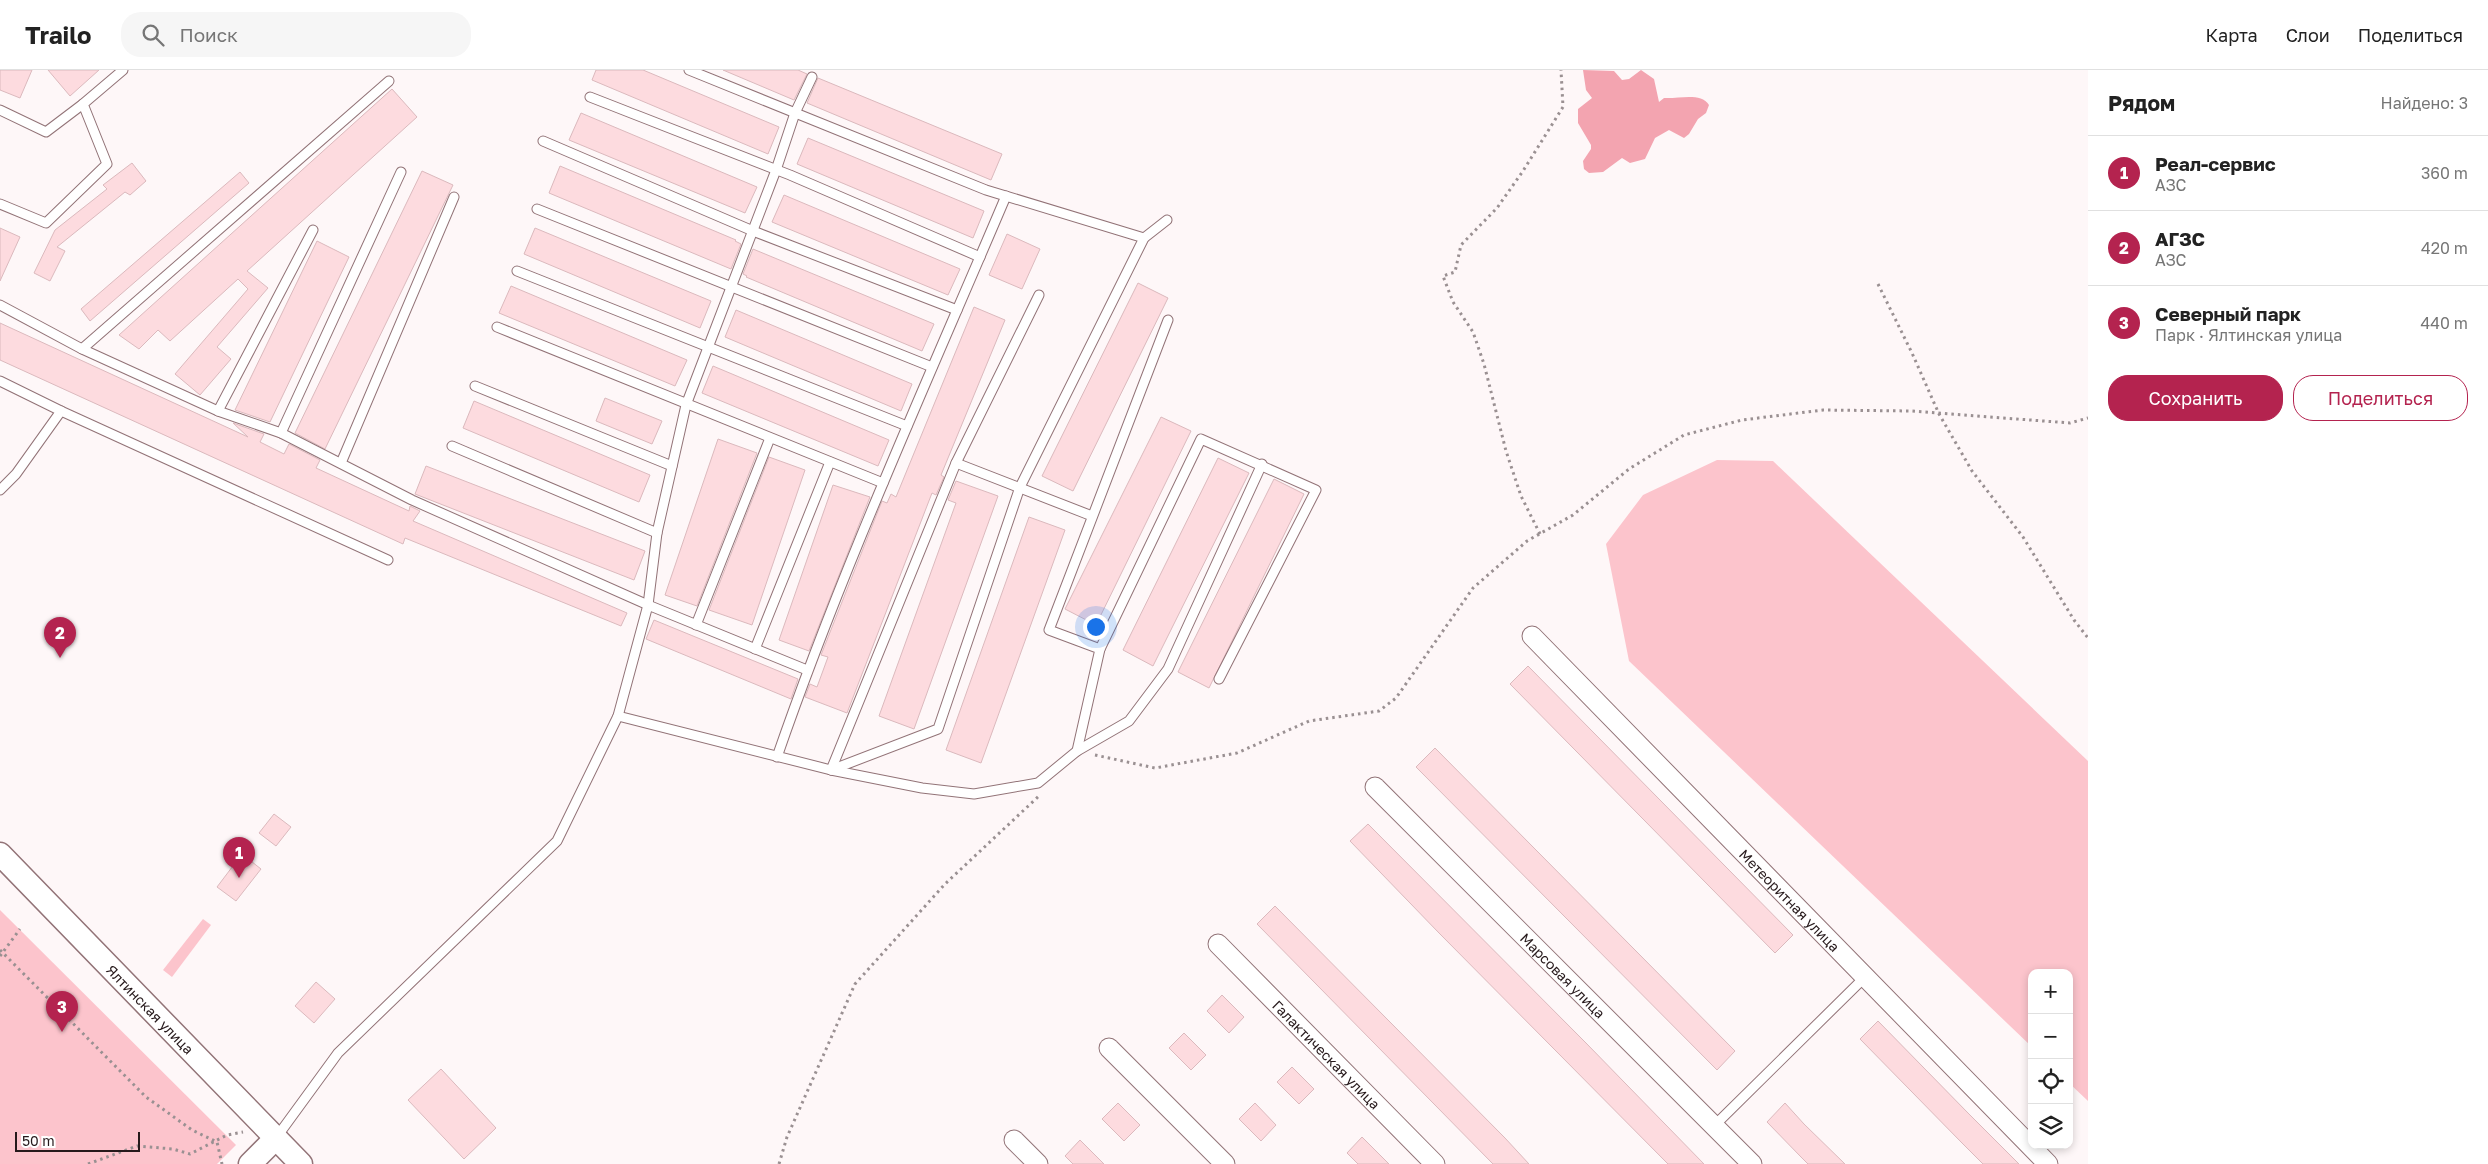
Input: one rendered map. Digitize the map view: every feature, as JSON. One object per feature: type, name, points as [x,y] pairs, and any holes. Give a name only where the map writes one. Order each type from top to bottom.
[{"type":"street","name":"Метеоритная улица","points":[[1532,636],[2048,1164]]},
{"type":"street","name":"Марсовая улица","points":[[1375,787],[1752,1164]]},
{"type":"street","name":"Ялтинская улица","points":[[0,854],[301,1164]]},
{"type":"street","name":"Галактическая улица","points":[[1218,944],[1435,1164]]},
{"type":"street","points":[[1109,1048],[1225,1164]]},
{"type":"street","points":[[250,1164],[268,1131]]},
{"type":"street","points":[[1014,1140],[1038,1164]]},
{"type":"lane","points":[[0,110],[46,132],[124,70]]},
{"type":"lane","points":[[690,70],[986,190],[1144,238]]},
{"type":"lane","points":[[268,1131],[338,1053],[557,841],[618,716],[648,604],[657,533],[686,405],[776,170],[795,113],[812,77]]},
{"type":"lane","points":[[82,349],[389,81]]},
{"type":"lane","points":[[590,97],[776,170],[980,257]]},
{"type":"lane","points":[[0,204],[46,223],[107,164],[83,104]]},
{"type":"lane","points":[[543,141],[753,231],[957,310]]},
{"type":"lane","points":[[280,433],[401,172]]},
{"type":"lane","points":[[777,757],[807,670],[883,483],[1006,196]]},
{"type":"lane","points":[[341,463],[454,197]]},
{"type":"lane","points":[[537,209],[932,367]]},
{"type":"lane","points":[[831,770],[938,729],[1020,487],[1144,238],[1167,220]]},
{"type":"lane","points":[[218,411],[313,230]]},
{"type":"lane","points":[[517,271],[907,426]]},
{"type":"lane","points":[[831,770],[956,463],[1039,295]]},
{"type":"lane","points":[[0,305],[82,349],[218,411],[280,433],[412,500],[696,625],[807,670]]},
{"type":"lane","points":[[1100,649],[1049,630],[1168,320]]},
{"type":"lane","points":[[497,327],[883,483]]},
{"type":"lane","points":[[0,381],[61,411],[388,560]]},
{"type":"lane","points":[[475,386],[672,466]]},
{"type":"lane","points":[[0,490],[16,474],[61,411]]},
{"type":"lane","points":[[696,625],[770,438]]},
{"type":"lane","points":[[1077,751],[1100,649],[1201,439],[1262,464],[1316,490],[1219,679]]},
{"type":"lane","points":[[452,446],[657,533]]},
{"type":"lane","points":[[755,649],[830,462]]},
{"type":"lane","points":[[956,463],[1092,516]]},
{"type":"lane","points":[[618,716],[831,770],[922,788],[974,794],[1038,783],[1077,751],[1129,721],[1168,669],[1262,464]]},
{"type":"lane","points":[[1714,1126],[1865,977]]},
{"type":"path","points":[[1540,534],[1521,496],[1506,451],[1484,364],[1473,332],[1453,302],[1443,276],[1455,272],[1461,245],[1497,208],[1523,171],[1562,107],[1561,70]]},
{"type":"path","points":[[1878,284],[1939,414],[1972,471],[2023,537],[2074,620],[2088,638]]},
{"type":"path","points":[[1077,751],[1155,768],[1237,752],[1310,720],[1379,711],[1396,698],[1473,588],[1527,541],[1573,515],[1629,468],[1684,435],[1742,420],[1823,410],[1939,414],[2070,423],[2088,418]]},
{"type":"path","points":[[779,1164],[787,1137],[855,984],[945,884],[1044,791]]},
{"type":"path","points":[[20,929],[1,952],[146,1097],[192,1130],[217,1142]]},
{"type":"path","points":[[88,1164],[137,1146],[173,1149],[190,1154],[217,1142],[227,1135],[268,1131]]},
{"type":"path","points":[[217,1142],[222,1164]]},
{"type":"shaded area","points":[[1583,70],[1614,71],[1622,80],[1629,79],[1641,70],[1654,79],[1659,102],[1664,98],[1695,97],[1709,105],[1706,113],[1698,119],[1689,134],[1684,138],[1669,130],[1655,138],[1645,159],[1630,163],[1622,158],[1603,172],[1589,173],[1584,169],[1583,161],[1591,149],[1591,145],[1578,123],[1578,109],[1592,98],[1586,90]]},
{"type":"shaded area","points":[[1717,460],[1773,461],[2088,761],[2088,1101],[2073,1087],[2073,969],[2028,969],[2028,1043],[1629,661],[1606,544],[1643,495]]},
{"type":"shaded area","points":[[0,910],[236,1145],[217,1164],[0,1164]]},
{"type":"shaded area","points":[[203,919],[211,925],[172,977],[163,970]]},
{"type":"building","points":[[0,70],[32,70],[20,98],[0,90]]},
{"type":"building","points":[[48,70],[99,70],[70,96]]},
{"type":"building","points":[[596,70],[643,70],[779,127],[768,154],[592,80]]},
{"type":"building","points":[[723,70],[798,70],[807,74],[794,100]]},
{"type":"building","points":[[818,78],[1002,154],[991,180],[807,103]]},
{"type":"building","points":[[392,89],[417,117],[247,271],[268,288],[217,347],[231,359],[200,395],[175,374],[248,289],[238,279],[170,341],[158,330],[139,349],[119,335]]},
{"type":"building","points":[[581,113],[757,187],[745,213],[569,140]]},
{"type":"building","points":[[808,138],[984,211],[973,238],[797,164]]},
{"type":"building","points":[[132,163],[146,181],[130,195],[125,192],[57,247],[65,251],[50,281],[34,273],[55,230],[107,189],[103,185]]},
{"type":"building","points":[[560,166],[736,240],[741,244],[731,269],[549,193]]},
{"type":"building","points":[[422,171],[453,185],[325,449],[295,433]]},
{"type":"building","points":[[240,172],[249,183],[90,321],[81,309]]},
{"type":"building","points":[[784,195],[960,269],[948,295],[772,222]]},
{"type":"building","points":[[0,228],[20,237],[0,281]]},
{"type":"building","points":[[535,228],[711,301],[700,328],[524,254]]},
{"type":"building","points":[[1007,234],[1040,249],[1022,289],[989,275]]},
{"type":"building","points":[[317,241],[349,257],[270,422],[235,410]]},
{"type":"building","points":[[753,249],[934,324],[922,351],[746,277],[743,274]]},
{"type":"building","points":[[1138,283],[1168,298],[1073,491],[1042,476]]},
{"type":"building","points":[[511,286],[687,360],[675,386],[499,313]]},
{"type":"building","points":[[974,307],[1005,320],[941,475],[944,477],[936,495],[932,493],[847,713],[805,697],[810,684],[817,687],[828,657],[821,655],[882,501],[887,503],[891,494],[896,497]]},
{"type":"building","points":[[736,310],[912,384],[901,411],[725,337]]},
{"type":"building","points":[[0,323],[248,437],[233,423],[264,434],[260,442],[284,454],[289,444],[320,460],[316,468],[409,511],[410,506],[420,511],[413,521],[627,613],[621,626],[405,538],[403,544],[0,360]]},
{"type":"building","points":[[713,366],[889,440],[878,466],[702,393]]},
{"type":"building","points":[[605,398],[662,421],[652,444],[596,421]]},
{"type":"building","points":[[474,401],[650,475],[639,502],[463,428]]},
{"type":"building","points":[[1161,417],[1191,431],[1096,625],[1065,609]]},
{"type":"building","points":[[718,439],[757,453],[697,606],[665,595]]},
{"type":"building","points":[[769,457],[805,470],[752,625],[709,610]]},
{"type":"building","points":[[1218,458],[1249,473],[1153,666],[1123,650]]},
{"type":"building","points":[[426,466],[645,551],[634,580],[415,494]]},
{"type":"building","points":[[1274,479],[1304,494],[1209,688],[1178,672]]},
{"type":"building","points":[[956,481],[998,496],[914,729],[879,716],[956,503],[948,500]]},
{"type":"building","points":[[833,485],[870,497],[809,651],[779,640]]},
{"type":"building","points":[[1029,517],[1065,530],[981,763],[946,750]]},
{"type":"building","points":[[654,620],[798,679],[791,699],[646,639]]},
{"type":"building","points":[[1528,666],[1793,935],[1775,953],[1510,684]]},
{"type":"building","points":[[1435,748],[1735,1051],[1717,1070],[1416,767]]},
{"type":"building","points":[[274,814],[291,827],[276,846],[259,833]]},
{"type":"building","points":[[1368,824],[1704,1164],[1668,1164],[1439,933],[1350,841]]},
{"type":"building","points":[[242,854],[261,869],[236,901],[217,887]]},
{"type":"building","points":[[1275,906],[1529,1164],[1493,1164],[1257,924]]},
{"type":"building","points":[[316,982],[335,999],[314,1023],[295,1006]]},
{"type":"building","points":[[1222,995],[1244,1017],[1229,1033],[1207,1011]]},
{"type":"building","points":[[1878,1021],[2019,1164],[1983,1164],[1962,1143],[1860,1039]]},
{"type":"building","points":[[1184,1033],[1206,1055],[1191,1070],[1169,1048]]},
{"type":"building","points":[[1292,1067],[1314,1089],[1299,1104],[1277,1082]]},
{"type":"building","points":[[441,1069],[496,1128],[464,1159],[408,1100]]},
{"type":"building","points":[[1118,1103],[1140,1125],[1124,1141],[1102,1119]]},
{"type":"building","points":[[1255,1103],[1276,1125],[1261,1141],[1239,1119]]},
{"type":"building","points":[[1785,1103],[1845,1164],[1808,1164],[1801,1157],[1767,1122]]},
{"type":"building","points":[[1362,1137],[1389,1164],[1358,1164],[1347,1153]]},
{"type":"building","points":[[1080,1140],[1104,1164],[1073,1164],[1065,1156]]},
{"type":"place","name":"АГЗС","points":[[60,658]]},
{"type":"place","name":"Реал-сервис","points":[[239,878]]},
{"type":"place","name":"Северный парк","points":[[62,1032]]}]
